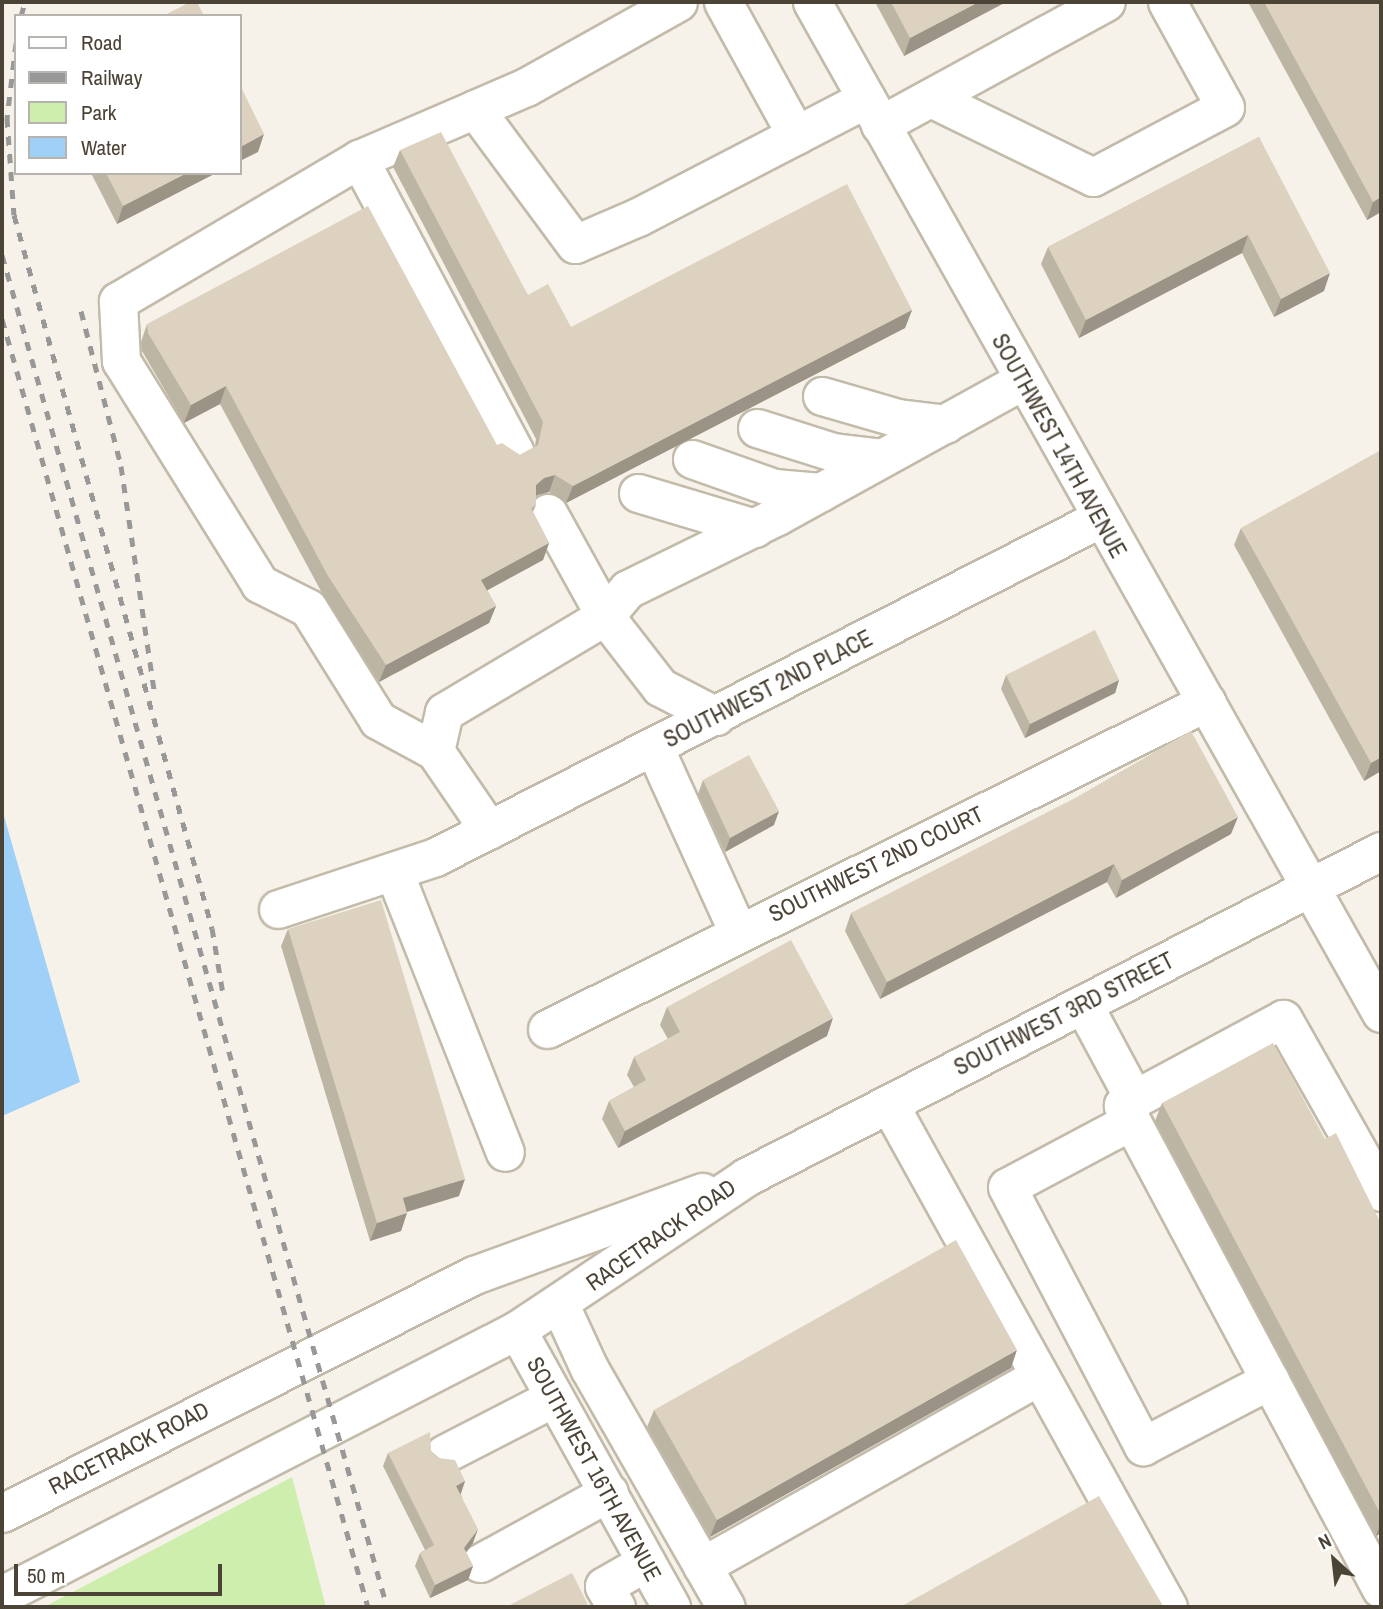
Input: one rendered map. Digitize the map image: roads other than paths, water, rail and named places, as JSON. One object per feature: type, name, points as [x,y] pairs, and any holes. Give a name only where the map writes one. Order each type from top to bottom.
[{"type":"street","points":[[489,830],[435,751],[378,720],[308,608],[261,584],[121,361],[118,301],[359,159],[526,87],[678,2]]},
{"type":"street","points":[[723,2],[796,135]]},
{"type":"street","name":"SOUTHWEST 14TH AVENUE","points":[[812,2],[1099,519],[1313,886],[1381,1013]]},
{"type":"street","points":[[475,109],[575,244],[638,217],[796,135],[931,98],[1106,2]]},
{"type":"street","points":[[931,98],[1093,177],[1225,107],[1167,2]]},
{"type":"street","points":[[359,159],[514,451]]},
{"type":"street","points":[[435,751],[444,712],[605,617],[628,589],[754,528],[1023,381]]},
{"type":"street","points":[[822,396],[898,418],[946,424]]},
{"type":"street","points":[[757,428],[833,452],[882,458]]},
{"type":"street","points":[[692,459],[774,488],[821,492]]},
{"type":"street","points":[[638,493],[754,528]]},
{"type":"street","points":[[548,513],[605,617],[660,687],[716,716]]},
{"type":"street","name":"SOUTHWEST 2ND PLACE","points":[[278,909],[435,858],[1099,519]]},
{"type":"street","name":"SOUTHWEST 2ND COURT","points":[[547,1029],[1206,702]]},
{"type":"street","points":[[654,747],[738,932]]},
{"type":"street","name":"SOUTHWEST 3RD STREET","points":[[746,1177],[1381,851]]},
{"type":"street","points":[[394,872],[505,1152]]},
{"type":"street","points":[[1083,1004],[1133,1110],[1270,1380],[1381,1589]]},
{"type":"street","points":[[1270,1380],[1143,1446],[1007,1187],[1283,1019],[1381,1192]]},
{"type":"street","points":[[889,1104],[1037,1377],[1168,1607]]},
{"type":"street","name":"RACETRACK ROAD","points":[[2,1595],[517,1330],[560,1305],[746,1177]]},
{"type":"street","name":"RACETRACK ROAD","points":[[2,1513],[474,1275],[746,1177]]},
{"type":"street","points":[[560,1305],[589,1368],[726,1607]]},
{"type":"street","name":"SOUTHWEST 16TH AVENUE","points":[[517,1330],[671,1607]]},
{"type":"street","points":[[702,1566],[1037,1377]]},
{"type":"street","points":[[444,1454],[553,1398]]},
{"type":"street","points":[[480,1563],[609,1492]]},
{"type":"street","points":[[616,1607],[604,1586],[646,1562]]},
{"type":"water","points":[[2,809],[80,1082],[2,1116]]},
{"type":"railway","points":[[22,14],[25,2]]},
{"type":"railway","points":[[14,60],[7,118],[14,215],[212,928],[223,994]]},
{"type":"railway","points":[[2,255],[387,1607]]},
{"type":"railway","points":[[81,311],[121,466],[155,697]]},
{"type":"railway","points":[[2,319],[368,1607]]}]
